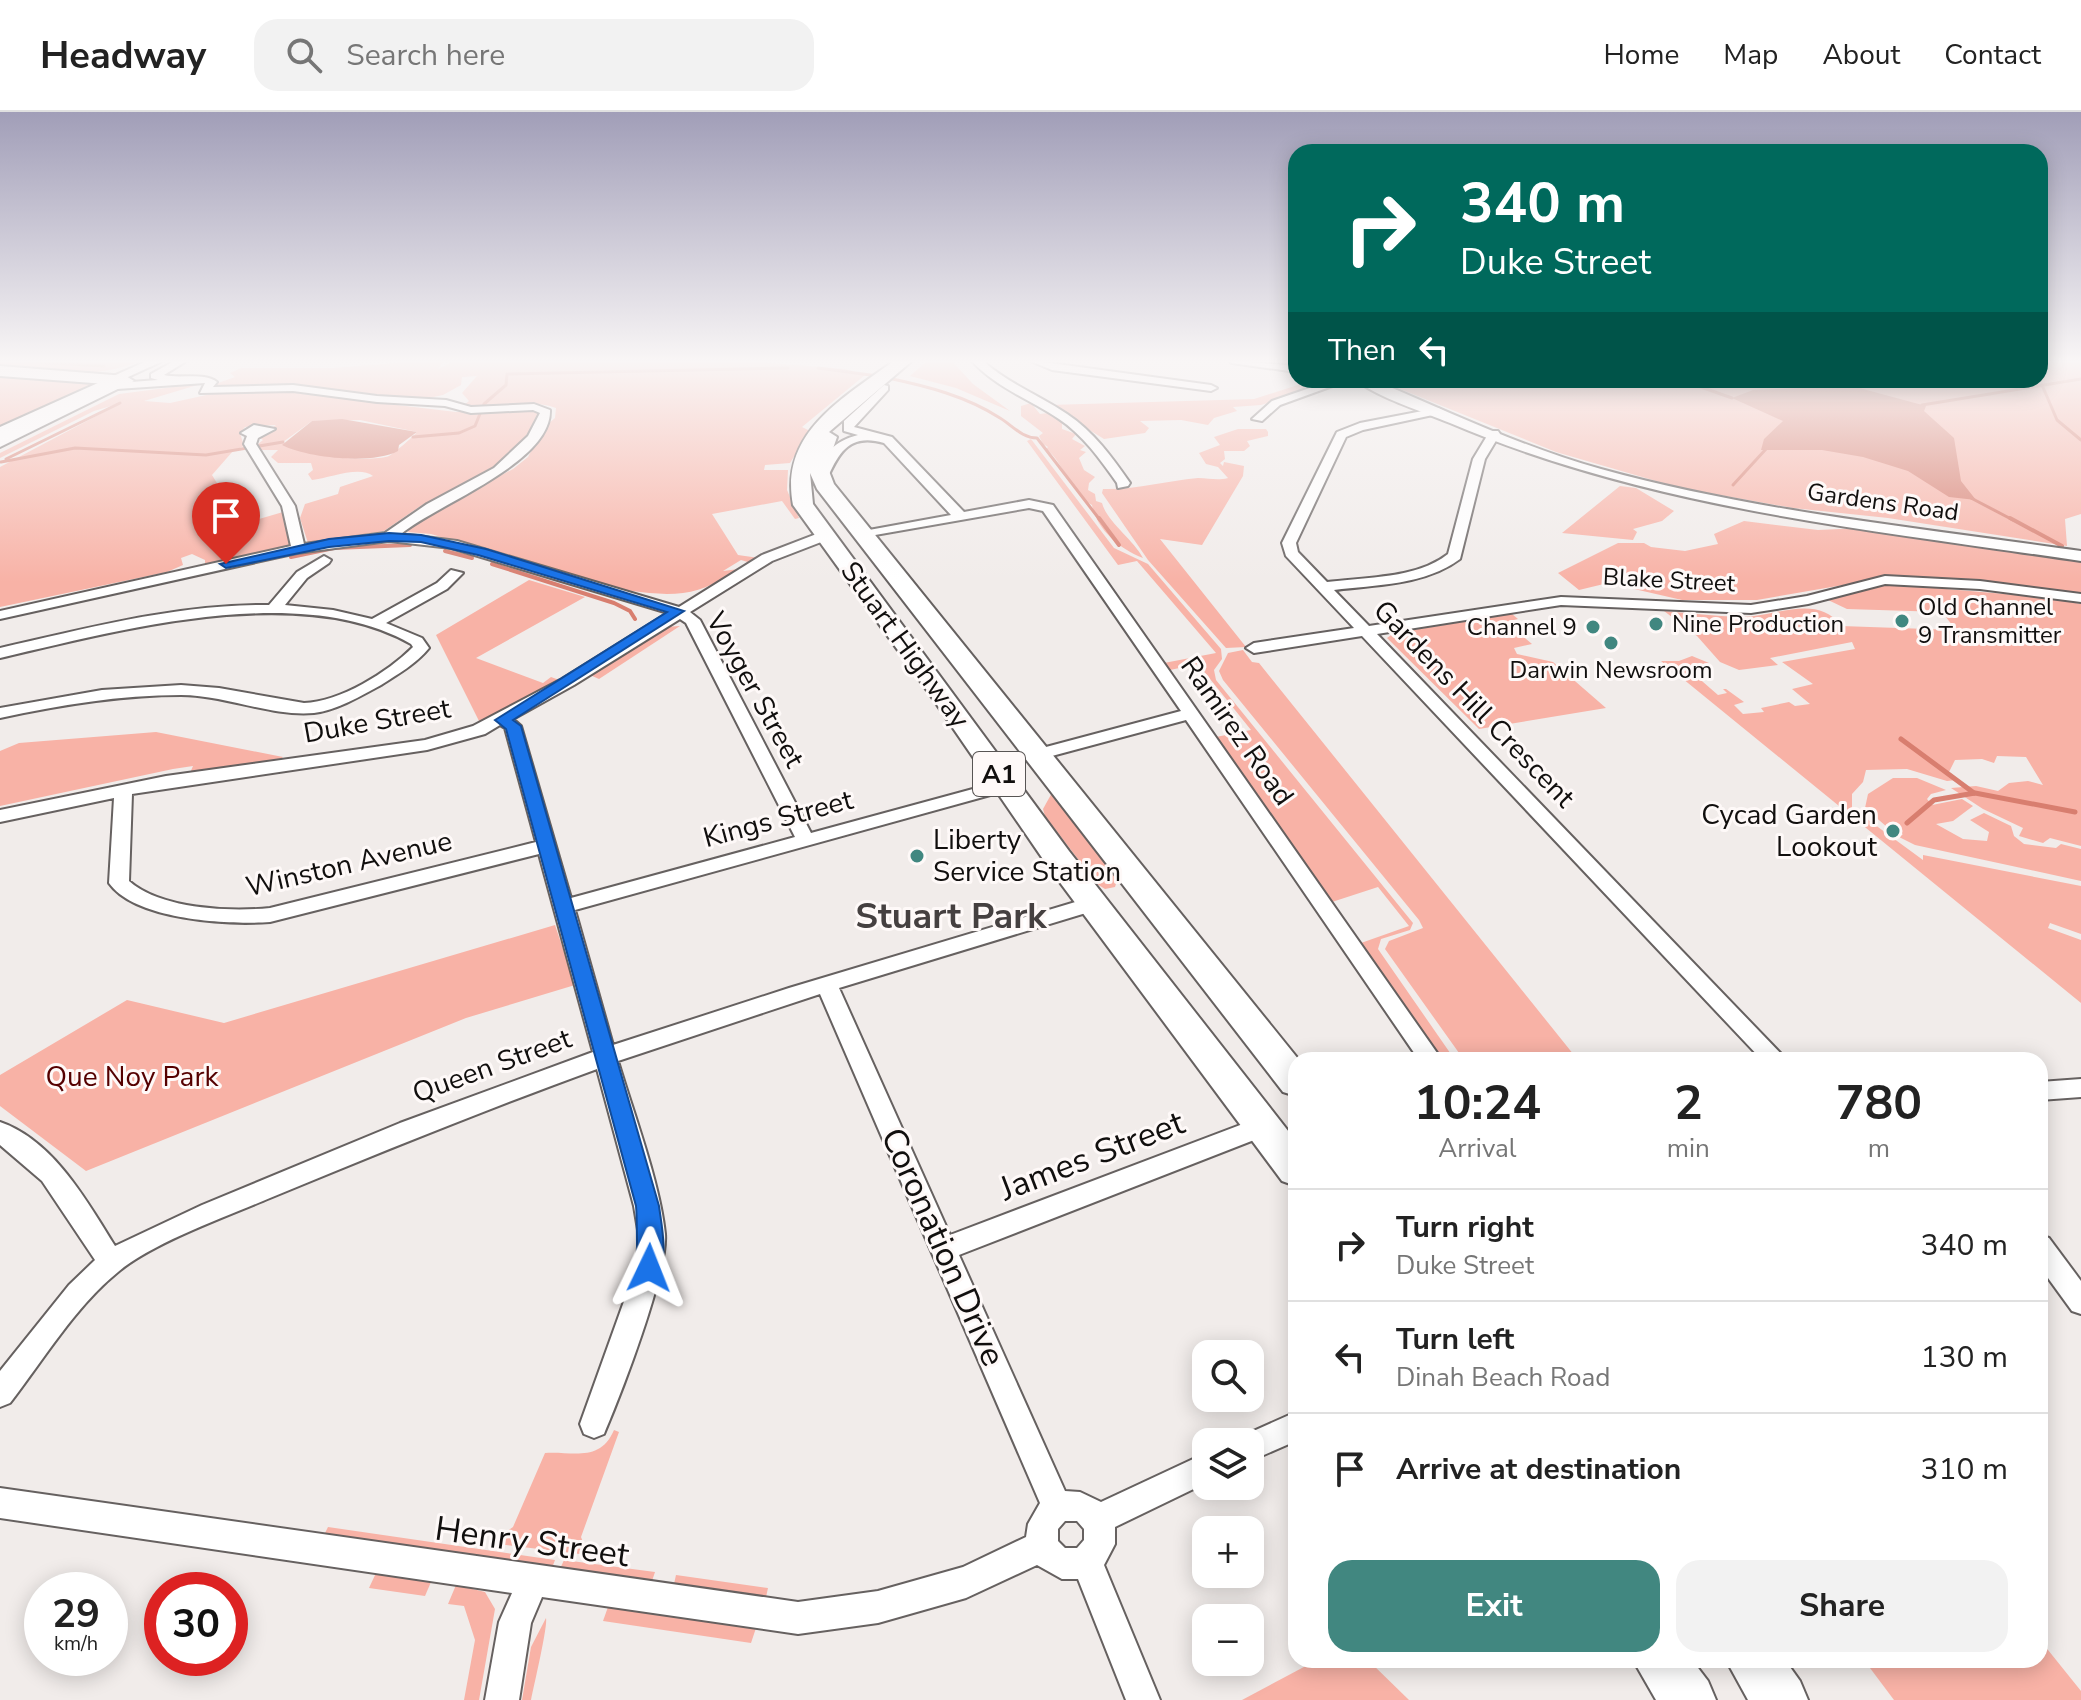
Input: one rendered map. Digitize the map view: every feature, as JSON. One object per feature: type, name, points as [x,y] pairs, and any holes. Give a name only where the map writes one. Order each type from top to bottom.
[{"type":"highway","name":"Stuart Highway","points":[[817,434],[802,455],[796,476],[798,493],[827,540],[941,691],[1092,904],[1288,1159]]},
{"type":"highway","name":"Stuart Highway","points":[[830,434],[822,444],[817,466],[824,485],[1288,1072]]},
{"type":"highway","points":[[827,540],[844,533],[840,519],[844,511]]},
{"type":"highway","points":[[863,535],[852,540],[850,551],[868,579],[877,607]]},
{"type":"highway","points":[[941,691],[980,682]]},
{"type":"highway","points":[[1092,904],[1142,889]]},
{"type":"highway","points":[[1665,1668],[1689,1700]]},
{"type":"highway","points":[[1758,1668],[1781,1700]]},
{"type":"street","points":[[389,537],[418,512],[512,464],[530,445],[535,434]]},
{"type":"street","points":[[863,434],[895,445],[960,516]]},
{"type":"street","points":[[1084,434],[1124,483],[1122,485]]},
{"type":"street","name":"Gardens Hill Crescent","points":[[1343,434],[1288,547],[1768,1052]]},
{"type":"street","points":[[1323,587],[1430,571],[1450,562],[1455,556],[1479,459],[1494,434]]},
{"type":"street","name":"Gardens Road","points":[[1494,434],[1592,471],[1701,497],[2081,556]]},
{"type":"street","points":[[253,435],[250,444],[288,501],[296,523],[298,549]]},
{"type":"street","points":[[824,485],[825,467],[833,450],[856,439],[881,438]]},
{"type":"street","name":"Ramirez Road","points":[[960,516],[1029,504],[1048,508],[1425,1052]]},
{"type":"street","points":[[863,535],[960,516]]},
{"type":"street","points":[[0,615],[298,549],[389,537],[452,544],[678,611]]},
{"type":"street","name":"Duke Street","points":[[0,816],[222,772],[427,745],[503,720],[767,558],[827,540]]},
{"type":"street","points":[[272,611],[302,575],[324,560]]},
{"type":"street","points":[[374,624],[442,586],[456,573]]},
{"type":"street","name":"Blake Street","points":[[1254,648],[1561,601],[1708,608],[1769,607],[1885,580],[1992,586],[2081,598]]},
{"type":"street","points":[[0,653],[169,619],[272,611],[320,612],[374,624],[416,639],[419,651],[322,706],[302,708],[250,696],[177,690],[95,696],[0,713]]},
{"type":"street","name":"Voyger Street","points":[[678,611],[692,620],[806,840]]},
{"type":"street","points":[[1037,755],[1190,714]]},
{"type":"street","points":[[503,720],[513,726],[647,1206],[652,1236],[649,1268],[594,1424]]},
{"type":"street","name":"Kings Street","points":[[563,907],[1006,785]]},
{"type":"street","name":"Winston Avenue","points":[[123,790],[119,883],[136,898],[234,918],[305,908],[546,846]]},
{"type":"street","name":"Queen Street","points":[[0,1393],[65,1309],[110,1262],[170,1231],[432,1118],[606,1057],[1092,904]]},
{"type":"street","name":"Coronation Drive","points":[[827,986],[1057,1508]]},
{"type":"street","points":[[2048,1090],[2081,1088]]},
{"type":"street","name":"James Street","points":[[944,1249],[1264,1126]]},
{"type":"street","points":[[0,1132],[46,1165],[69,1194],[110,1262]]},
{"type":"street","points":[[2048,1257],[2081,1302]]},
{"type":"street","points":[[1264,1441],[1288,1430]]},
{"type":"street","points":[[1096,1520],[1192,1475]]},
{"type":"street","name":"Henry Street","points":[[0,1503],[798,1618],[878,1607],[952,1586],[1044,1545]]},
{"type":"street","points":[[1083,1507],[1096,1520],[1100,1528],[1098,1546],[1087,1561],[1077,1565],[1057,1561],[1044,1545],[1043,1528],[1057,1508],[1083,1507]]},
{"type":"street","points":[[1087,1561],[1143,1700]]},
{"type":"street","points":[[502,1700],[515,1622],[533,1581]]},
{"type":"green space","points":[[38,434],[48,434],[0,458],[0,453]]},
{"type":"green space","points":[[62,434],[240,434],[244,446],[233,451],[212,475],[220,488],[215,498],[223,515],[252,521],[283,512],[292,546],[205,566],[205,560],[192,554],[181,558],[183,565],[167,572],[0,607],[0,467]]},
{"type":"green space","points":[[263,434],[294,434],[283,442],[303,451],[351,458],[379,458],[391,455],[415,434],[530,434],[524,447],[482,478],[422,505],[384,531],[308,543],[300,518],[305,504],[338,494],[340,487],[373,476],[352,472],[312,480],[308,474],[313,470],[311,463],[278,463],[271,457],[278,450],[261,450],[258,444],[263,440],[259,437]]},
{"type":"green space","points":[[540,434],[808,434],[790,463],[765,465],[764,470],[788,470],[787,490],[799,518],[795,519],[782,501],[712,514],[738,555],[759,558],[751,563],[741,560],[723,571],[739,569],[698,590],[683,593],[656,594],[592,583],[431,534],[408,532],[411,523],[513,469],[528,457]]},
{"type":"green space","points":[[1076,434],[1072,439],[1085,446],[1080,450],[1086,452],[1079,458],[1084,470],[1095,477],[1089,483],[1088,490],[1095,494],[1096,501],[1102,503],[1109,517],[1143,558],[1125,549],[1104,530],[1092,505],[1079,493],[1039,436]]},
{"type":"green space","points":[[1096,434],[1137,434],[1104,439]]},
{"type":"green space","points":[[1223,434],[1268,434],[1247,441],[1250,446],[1244,451],[1224,451],[1225,459],[1220,463],[1223,466],[1224,462],[1244,466],[1243,476],[1202,545],[1160,539],[1246,647],[1226,648],[1148,560],[1102,493],[1103,489],[1198,478],[1228,478],[1218,467],[1206,464],[1199,453],[1220,445],[1214,437]]},
{"type":"green space","points":[[1512,434],[2081,434],[2081,514],[2065,519],[2067,546],[1888,518],[1793,508],[1680,488],[1556,452]]},
{"type":"green space","points":[[1031,439],[1114,548],[1148,564],[1221,649],[1222,659],[1214,670],[1216,680],[1413,923],[1410,930],[1381,939],[1378,949],[1449,1052],[1437,1052],[1361,943],[1409,926],[1378,887],[1332,902],[1216,737],[1251,730],[1198,664],[1170,670],[1164,663],[1216,653],[1137,561],[1118,565],[1027,441]]},
{"type":"green space","points":[[1620,486],[1636,488],[1674,511],[1662,521],[1633,529],[1637,532],[1633,540],[1562,533]]},
{"type":"green space","points":[[1744,521],[1818,530],[1862,528],[2081,559],[2081,597],[1878,579],[1757,600],[1682,600],[1608,583],[1579,590],[1558,573],[1618,543],[1644,543],[1651,547],[1685,551],[1718,544],[1714,534]]},
{"type":"green space","points":[[529,580],[585,597],[476,658],[543,683],[551,677],[562,681],[500,717],[495,714],[480,723],[436,635]]},
{"type":"green space","points":[[1888,584],[2050,598],[2081,604],[2081,846],[2050,838],[2043,843],[2019,836],[2023,828],[1983,809],[1951,788],[1976,786],[1998,791],[2009,783],[2028,781],[2043,785],[2026,757],[1997,756],[1994,763],[1982,759],[1955,760],[1949,772],[1956,780],[1947,781],[1907,769],[1866,770],[1863,782],[1852,794],[1852,808],[1923,860],[1923,855],[2081,886],[2081,934],[2050,923],[2048,928],[2081,940],[2081,1003],[1661,661],[1679,661],[1692,656],[1709,663],[1695,675],[1718,695],[1727,693],[1723,689],[1726,689],[1744,702],[1734,705],[1743,714],[1764,712],[1761,708],[1789,702],[1795,706],[1810,704],[1792,689],[1813,684],[1782,662],[1855,649],[1852,642],[1770,658],[1778,665],[1739,670],[1720,662],[1697,636],[1664,611],[1740,617],[1807,608],[1820,610],[1841,626],[1956,630],[1942,612],[1847,609],[1828,600],[1839,592]]},
{"type":"green space","points":[[1512,614],[1518,619],[1506,622],[1532,644],[1514,648],[1517,654],[1553,662],[1606,708],[1479,729],[1387,638],[1394,633]]},
{"type":"green space","points":[[680,626],[599,679],[590,675],[665,627]]},
{"type":"green space","points":[[1243,650],[1252,662],[1259,663],[1572,1052],[1458,1052],[1385,949],[1389,941],[1423,928],[1419,920],[1223,680],[1219,671],[1228,653]]},
{"type":"green space","points":[[156,732],[283,757],[276,763],[190,773],[193,766],[173,769],[0,806],[0,751],[19,743]]},
{"type":"green space","points":[[1893,778],[1917,778],[1946,790],[1931,794],[1927,799],[1932,805],[1962,799],[1973,806],[1953,821],[1936,824],[1963,839],[1987,841],[1989,832],[1970,820],[1984,813],[2011,826],[2014,836],[2024,844],[2056,848],[2061,844],[2081,849],[2081,881],[1915,845],[1899,837],[1903,834],[1887,827],[1865,808],[1868,794]]},
{"type":"green space","points":[[1053,791],[1118,877],[1115,887],[1105,889],[1097,884],[1045,816],[1043,809]]},
{"type":"green space","name":"Que Noy Park","points":[[555,925],[575,985],[466,1018],[86,1171],[0,1106],[0,1075],[127,1000],[224,1023]]},
{"type":"green space","points":[[614,1430],[619,1432],[581,1537],[588,1555],[490,1543],[513,1527],[545,1453],[593,1451],[608,1440]]},
{"type":"green space","points":[[328,1527],[555,1560],[552,1568],[324,1535]]},
{"type":"green space","points":[[564,1560],[655,1572],[652,1581],[560,1569]]},
{"type":"green space","points":[[376,1573],[431,1582],[425,1596],[369,1588]]},
{"type":"green space","points":[[676,1575],[768,1588],[766,1597],[674,1584]]},
{"type":"green space","points":[[456,1585],[485,1592],[495,1609],[479,1700],[464,1700],[475,1640],[464,1606],[448,1604]]},
{"type":"green space","points":[[608,1607],[756,1628],[751,1643],[603,1621]]},
{"type":"green space","points":[[546,1618],[531,1700],[522,1700],[531,1647]]},
{"type":"green space","points":[[2048,1650],[2081,1691],[2081,1700],[1894,1700],[1870,1668],[2048,1668]]},
{"type":"green space","points":[[1302,1668],[1376,1668],[1409,1700],[1242,1700]]},
{"type":"shaded area","points":[[296,434],[414,434],[399,445],[398,451],[373,458],[323,456],[282,445]]},
{"type":"shaded area","points":[[1769,434],[1950,434],[1954,438],[1961,481],[1976,500],[1949,497],[1908,471],[1863,457],[1822,450],[1761,450]]},
{"type":"waterway","points":[[6,459],[57,434]]},
{"type":"waterway","points":[[413,437],[446,434]]},
{"type":"waterway","points":[[1022,434],[1037,438],[1100,520]]},
{"type":"waterway","points":[[2074,434],[2081,440]]},
{"type":"waterway","points":[[1,462],[75,448],[206,455],[283,442]]},
{"type":"waterway","points":[[1733,485],[1766,449]]},
{"type":"waterway","points":[[1971,498],[2013,520]]},
{"type":"waterway","points":[[1099,518],[1119,545]]},
{"type":"waterway","points":[[2010,518],[2062,546]]},
{"type":"waterway","points":[[291,557],[334,548],[410,545]]},
{"type":"waterway","points":[[445,551],[472,558]]},
{"type":"waterway","points":[[492,564],[614,603],[630,611],[635,619]]},
{"type":"waterway","points":[[1901,739],[1974,793]]},
{"type":"waterway","points":[[1907,823],[1934,800],[1975,793],[2075,812]]},
{"type":"place","name":"Old Channel 9 Transmitter","points":[[1902,621]]},
{"type":"place","name":"Nine Production","points":[[1656,624]]},
{"type":"place","name":"Channel 9","points":[[1593,627]]},
{"type":"place","name":"Darwin Newsroom","points":[[1611,643]]},
{"type":"place","name":"Cycad Garden Lookout","points":[[1893,831]]},
{"type":"place","name":"Liberty Service Station","points":[[917,856]]},
{"type":"district","name":"Stuart Park","points":[[951,916]]},
{"type":"route","points":[[226,564],[329,543],[389,537],[421,538],[481,552],[678,611],[503,720],[513,726],[647,1206],[652,1236],[649,1268]]}]
